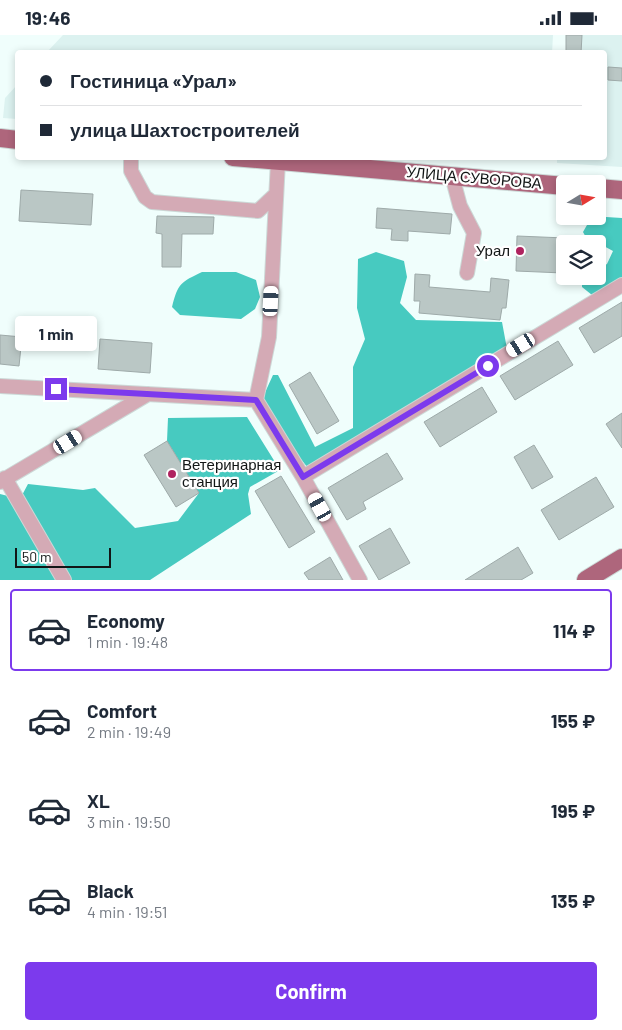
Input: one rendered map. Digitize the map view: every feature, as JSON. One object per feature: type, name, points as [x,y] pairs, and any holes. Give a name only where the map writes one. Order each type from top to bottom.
[{"type":"main road","points":[[0,138],[15,140]]},
{"type":"main road","name":"УЛИЦА СУВОРОВА","points":[[267,160],[556,185]]},
{"type":"main road","points":[[606,189],[622,190]]},
{"type":"main road","points":[[586,580],[622,558]]},
{"type":"street","points":[[131,160],[131,171],[145,197],[152,202],[258,211],[276,194]]},
{"type":"street","points":[[278,161],[269,337],[256,400],[303,477],[360,580]]},
{"type":"street","points":[[452,176],[460,206],[474,233],[467,273]]},
{"type":"street","points":[[303,477],[622,285]]},
{"type":"street","points":[[0,386],[256,400]]},
{"type":"street","points":[[64,580],[3,480],[148,394]]},
{"type":"shaded area","points":[[63,35],[553,35],[552,50],[49,50]]},
{"type":"shaded area","points":[[566,35],[622,35],[622,167],[557,163],[557,160],[607,160],[607,50],[566,50]]},
{"type":"shaded area","points":[[15,87],[15,119],[3,118],[5,98]]},
{"type":"shaded area","points":[[606,217],[622,218],[622,278],[592,295],[582,285],[606,285],[606,265],[613,251],[606,247],[606,235],[585,235],[583,232],[587,225],[606,225]]},
{"type":"shaded area","points":[[376,252],[404,261],[407,277],[400,303],[416,320],[502,322],[507,349],[308,468],[296,453],[262,399],[273,375],[278,375],[315,447],[353,428],[353,367],[365,339],[357,308],[358,259]]},
{"type":"shaded area","points":[[202,272],[236,272],[256,280],[260,297],[255,309],[241,319],[180,315],[172,307],[176,293],[181,284]]},
{"type":"shaded area","points":[[247,417],[280,470],[250,487],[248,494],[251,514],[150,580],[68,580],[20,499],[28,484],[83,490],[95,488],[135,528],[178,521],[199,493],[167,441],[168,418]]},
{"type":"shaded area","points":[[0,494],[8,496],[61,580],[0,580]]},
{"type":"building","points":[[566,35],[582,35],[581,50],[566,50]]},
{"type":"building","points":[[608,67],[622,68],[622,81],[608,80]]},
{"type":"building","points":[[21,190],[93,194],[91,225],[19,221]]},
{"type":"building","points":[[377,208],[452,214],[450,234],[408,231],[408,241],[391,240],[392,229],[376,228]]},
{"type":"building","points":[[157,216],[214,217],[213,234],[182,234],[181,267],[162,267],[162,234],[156,233]]},
{"type":"building","points":[[517,236],[556,238],[556,273],[516,271]]},
{"type":"building","points":[[415,274],[430,275],[429,287],[490,292],[491,278],[509,280],[506,308],[502,308],[500,320],[419,313],[420,301],[414,301]]},
{"type":"building","points":[[622,302],[622,336],[594,353],[579,328]]},
{"type":"building","points":[[0,335],[22,337],[19,366],[0,364]]},
{"type":"building","points":[[100,339],[152,343],[150,373],[98,369]]},
{"type":"building","points":[[558,341],[573,365],[515,400],[500,376]]},
{"type":"building","points":[[310,372],[339,421],[317,434],[289,385]]},
{"type":"building","points":[[482,387],[497,412],[440,447],[424,422]]},
{"type":"building","points":[[622,413],[622,448],[606,424]]},
{"type":"building","name":"Ветеринарная станция","points":[[167,441],[199,493],[176,507],[144,455]]},
{"type":"building","points":[[534,445],[553,477],[532,489],[514,457]]},
{"type":"building","points":[[387,453],[403,479],[363,502],[366,509],[347,520],[328,488]]},
{"type":"building","points":[[281,476],[315,532],[289,548],[255,491]]},
{"type":"building","points":[[596,477],[614,507],[559,540],[541,510]]},
{"type":"building","points":[[390,528],[410,563],[379,580],[359,546]]},
{"type":"building","points":[[518,547],[533,573],[521,580],[465,580]]},
{"type":"building","points":[[330,557],[343,580],[309,580],[304,573]]},
{"type":"place","name":"Урал","points":[[520,251]]},
{"type":"place","name":"Ветеринарная станция","points":[[172,474]]},
{"type":"route","points":[[56,389],[256,400],[303,477],[488,366]]}]
